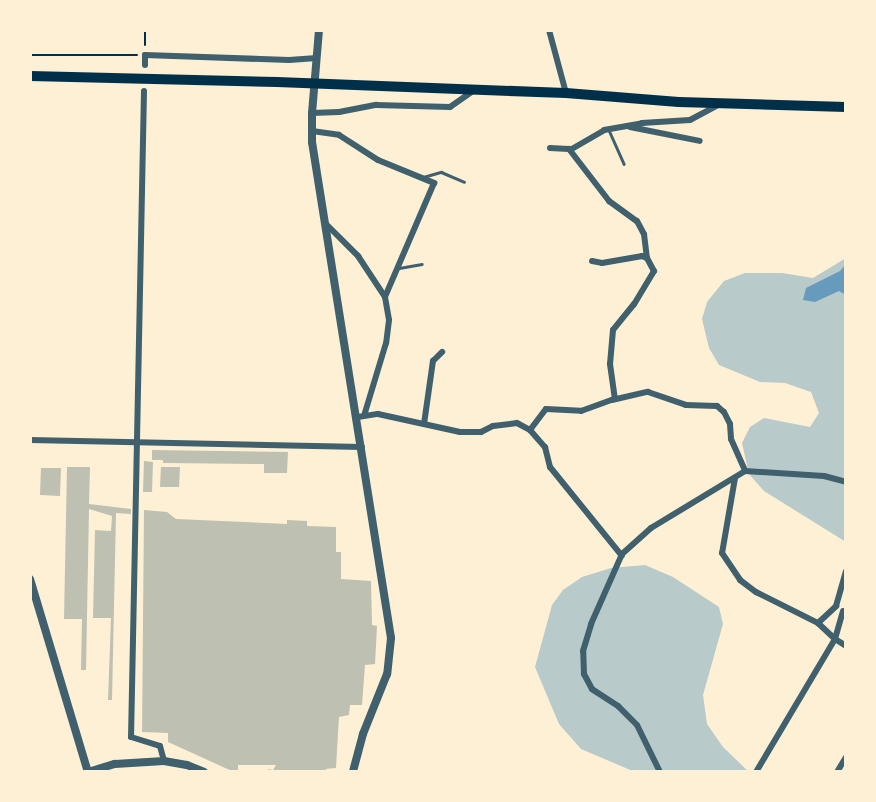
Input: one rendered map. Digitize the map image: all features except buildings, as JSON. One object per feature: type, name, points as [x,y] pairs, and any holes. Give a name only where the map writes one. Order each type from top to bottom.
[{"type":"highway","points":[[30,76],[277,82],[846,107]]},
{"type":"street","points":[[320,30],[312,131],[325,223],[361,416],[362,447],[391,638],[387,674],[363,734],[353,772]]},
{"type":"street","points":[[549,30],[566,93]]},
{"type":"street","points":[[144,65],[145,55],[289,60],[317,58]]},
{"type":"street","points":[[312,113],[339,112],[376,105],[450,107],[474,90]]},
{"type":"street","points":[[144,91],[131,737],[160,746],[164,761]]},
{"type":"street","points":[[550,148],[570,150],[608,129],[690,120],[720,103]]},
{"type":"street","points":[[626,126],[700,141]]},
{"type":"street","points":[[312,131],[339,135],[378,160],[434,183],[385,297]]},
{"type":"street","points":[[570,150],[609,201],[637,221],[644,234],[647,258],[654,271],[613,330],[610,364],[615,399]]},
{"type":"street","points":[[325,223],[358,256],[385,297],[389,320],[386,343],[361,416]]},
{"type":"street","points":[[592,261],[602,263],[647,258]]},
{"type":"street","points":[[424,424],[433,361],[442,352]]},
{"type":"street","points":[[530,430],[546,409],[581,411],[615,399],[648,392],[686,405],[717,406],[724,412],[730,424],[731,439],[745,471]]},
{"type":"street","points":[[361,416],[378,414],[460,432],[481,432],[493,426],[517,423],[530,430],[544,447],[550,467],[621,556]]},
{"type":"street","points":[[30,440],[362,447]]},
{"type":"street","points":[[660,772],[637,725],[618,706],[592,689],[584,674],[583,651],[591,624],[621,556],[651,528],[745,471],[824,476],[846,482]]},
{"type":"street","points":[[735,478],[722,553],[730,567],[740,580],[756,592],[818,623],[846,646]]},
{"type":"street","points":[[818,623],[836,606],[846,571]]},
{"type":"street","points":[[30,579],[88,772],[115,764],[164,761],[187,765],[204,772]]},
{"type":"street","points":[[756,772],[835,639],[845,611],[836,606]]},
{"type":"street","points":[[837,772],[846,757]]},
{"type":"lane","points":[[608,129],[624,164]]},
{"type":"lane","points":[[421,178],[441,172],[464,182]]},
{"type":"lane","points":[[397,268],[422,264]]},
{"type":"path","points":[[30,55],[145,55],[145,30]]},
{"type":"shaded area","points":[[846,258],[846,542],[764,491],[749,474],[742,443],[750,427],[764,418],[810,427],[819,413],[811,392],[785,383],[760,382],[719,365],[709,348],[702,319],[707,302],[724,281],[745,273],[782,273],[813,278]]},
{"type":"shaded area","points":[[645,565],[673,577],[719,607],[723,624],[703,695],[707,724],[723,747],[749,772],[635,772],[581,749],[559,724],[535,667],[552,605],[563,590],[582,577],[611,568]]},
{"type":"water","points":[[846,264],[846,295],[839,291],[815,302],[803,300],[806,288],[840,271]]}]
